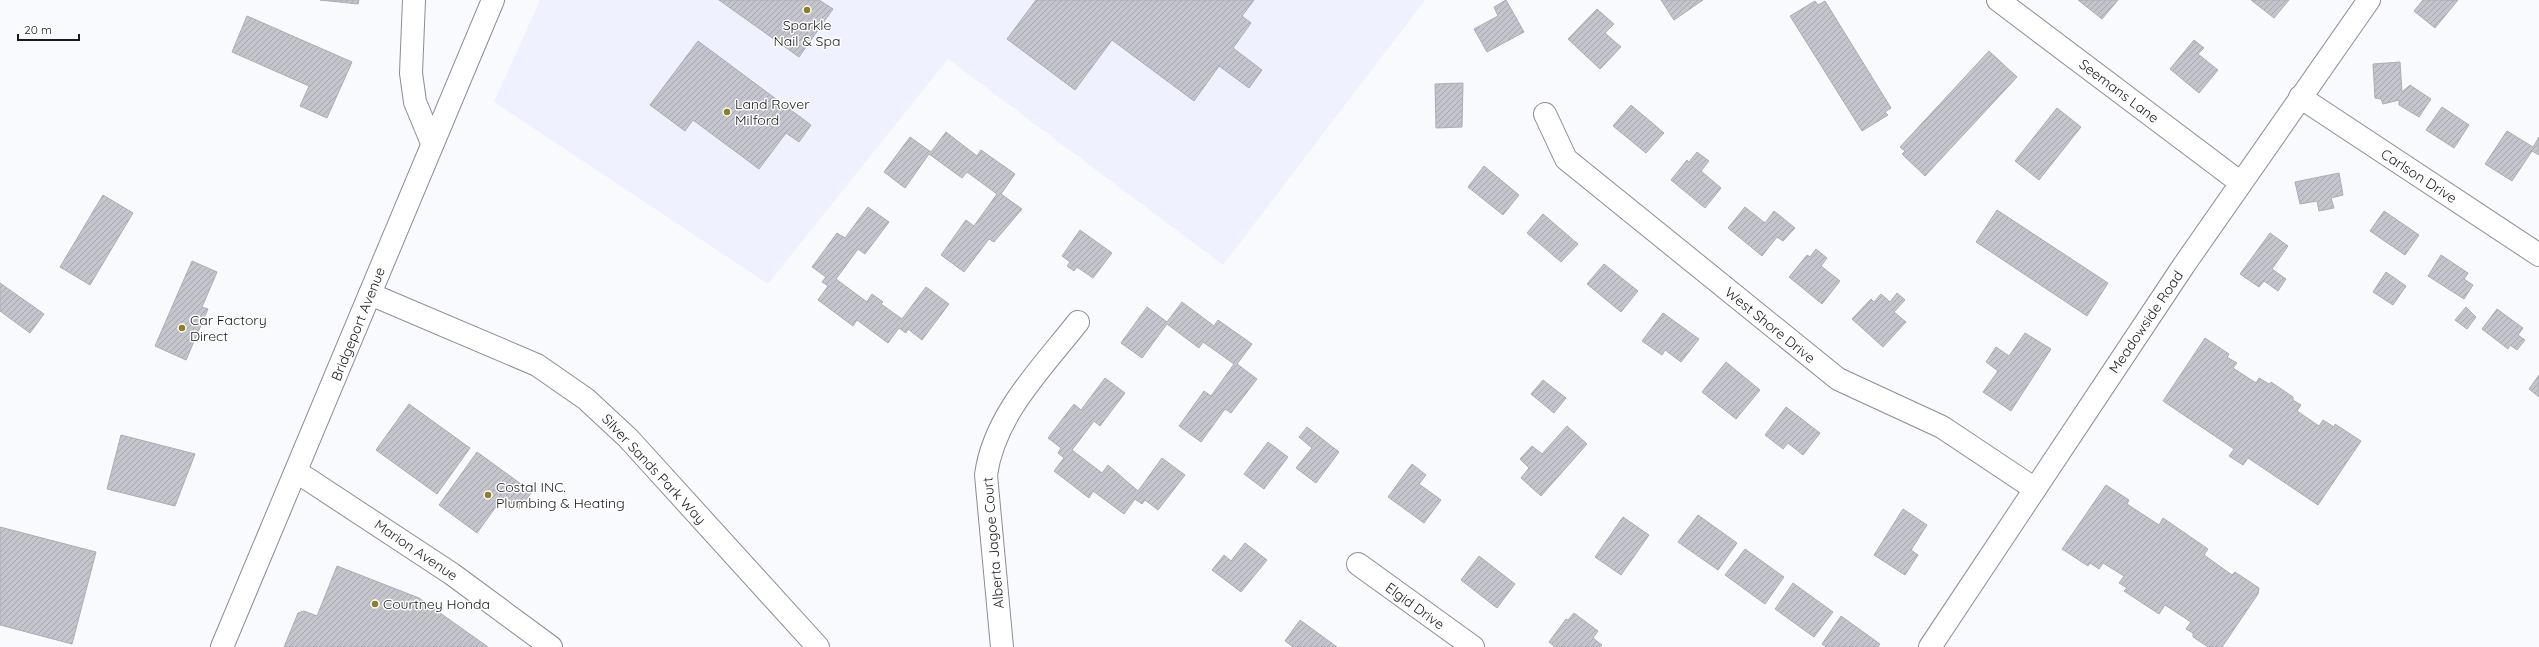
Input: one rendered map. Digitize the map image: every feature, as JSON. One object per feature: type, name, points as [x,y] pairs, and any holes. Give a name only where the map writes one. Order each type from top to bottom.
[{"type":"street","points":[[414,0],[411,73],[415,102],[432,143]]},
{"type":"street","name":"Bridgeport Avenue","points":[[222,647],[297,472],[432,143],[493,0]]},
{"type":"street","name":"Seemans Lane","points":[[1998,0],[2241,183]]},
{"type":"street","name":"Meadowside Road","points":[[1930,647],[2241,183],[2369,0]]},
{"type":"street","name":"Carlson Drive","points":[[2300,97],[2539,255]]},
{"type":"street","name":"West Shore Drive","points":[[1545,114],[1566,159],[1838,380],[1942,427],[2035,489]]},
{"type":"street","name":"Silver Sands Park Way","points":[[370,294],[537,365],[586,399],[628,438],[818,647]]},
{"type":"street","name":"Alberta Jagoe Court","points":[[1002,647],[986,476],[988,461],[1008,414],[1078,322]]},
{"type":"street","name":"Marion Avenue","points":[[297,472],[452,574],[551,647]]},
{"type":"street","name":"Elgid Drive","points":[[1358,564],[1473,647]]},
{"type":"shaded area","points":[[540,0],[1425,0],[1223,265],[948,59],[768,284],[494,102]]},
{"type":"building","points":[[320,0],[359,0],[358,4]]},
{"type":"building","points":[[719,0],[819,0],[833,9],[799,57]]},
{"type":"building","points":[[1036,0],[1254,0],[1242,16],[1251,23],[1233,48],[1262,70],[1249,88],[1219,66],[1194,101],[1112,40],[1075,90],[1007,39]]},
{"type":"building","points":[[1506,0],[1524,32],[1487,52],[1474,29],[1498,16],[1494,7]]},
{"type":"building","points":[[1661,0],[1703,0],[1674,20]]},
{"type":"building","points":[[2078,0],[2118,0],[2102,19]]},
{"type":"building","points":[[2251,0],[2289,0],[2274,18]]},
{"type":"building","points":[[2423,0],[2458,0],[2435,28],[2414,11]]},
{"type":"building","points":[[1815,1],[1818,5],[1825,1],[1891,108],[1885,112],[1888,115],[1862,131],[1790,16]]},
{"type":"building","points":[[1597,9],[1614,24],[1605,33],[1621,47],[1600,69],[1568,39]]},
{"type":"building","points":[[247,16],[352,62],[327,118],[300,106],[309,86],[232,52]]},
{"type":"building","points":[[2194,40],[2204,48],[2198,54],[2218,70],[2199,93],[2170,69]]},
{"type":"building","name":"Land Rover Milford","points":[[698,41],[811,125],[799,142],[786,133],[759,169],[693,120],[685,131],[650,105]]},
{"type":"building","points":[[1989,51],[2017,77],[1925,176],[1902,154],[1905,151],[1900,147]]},
{"type":"building","points":[[2400,62],[2402,92],[2410,85],[2431,99],[2419,117],[2399,105],[2399,100],[2383,104],[2381,99],[2375,98],[2373,64]]},
{"type":"building","points":[[1463,83],[1462,127],[1436,128],[1435,84]]},
{"type":"building","points":[[1631,105],[1664,133],[1646,153],[1613,126]]},
{"type":"building","points":[[2442,107],[2469,125],[2454,148],[2426,130]]},
{"type":"building","points":[[2057,108],[2081,127],[2039,180],[2015,161]]},
{"type":"building","points":[[2507,131],[2533,147],[2539,137],[2539,155],[2532,151],[2512,181],[2485,164]]},
{"type":"building","points":[[946,132],[977,156],[981,150],[1015,174],[1001,194],[1022,209],[994,242],[989,239],[964,272],[941,255],[966,220],[974,226],[997,194],[967,172],[962,178],[929,154],[905,188],[884,172],[910,137],[931,152]]},
{"type":"building","points":[[1697,152],[1709,161],[1701,171],[1721,188],[1705,208],[1671,180],[1687,160],[1689,162]]},
{"type":"building","points":[[1484,166],[1519,195],[1503,215],[1468,187]]},
{"type":"building","points":[[2339,173],[2343,195],[2331,198],[2334,208],[2319,211],[2317,201],[2300,204],[2295,182]]},
{"type":"building","points":[[103,195],[133,213],[90,285],[60,267]]},
{"type":"building","points":[[868,207],[889,222],[865,254],[858,249],[836,279],[867,302],[872,294],[883,302],[881,304],[902,319],[926,287],[949,304],[922,340],[908,329],[906,333],[899,328],[888,343],[857,320],[853,326],[818,300],[828,286],[822,282],[826,277],[812,267],[837,233],[845,238]]},
{"type":"building","points":[[1745,207],[1765,223],[1774,211],[1795,228],[1783,241],[1777,237],[1762,256],[1728,228]]},
{"type":"building","points":[[1997,210],[2108,283],[2087,316],[1976,242]]},
{"type":"building","points":[[2384,211],[2419,235],[2405,255],[2370,231]]},
{"type":"building","points":[[1543,214],[1578,244],[1561,262],[1527,233]]},
{"type":"building","points":[[1080,230],[1112,253],[1093,278],[1077,267],[1074,271],[1067,266],[1070,262],[1062,256]]},
{"type":"building","points":[[2270,233],[2288,246],[2272,269],[2286,279],[2278,291],[2264,281],[2259,287],[2240,274]]},
{"type":"building","points":[[1816,249],[1827,258],[1821,266],[1840,281],[1822,304],[1789,277],[1807,255],[1810,257]]},
{"type":"building","points":[[2441,255],[2468,273],[2464,279],[2473,285],[2464,299],[2428,276]]},
{"type":"building","name":"Car Factory Direct","points":[[192,261],[217,272],[202,307],[208,309],[186,360],[155,346]]},
{"type":"building","points":[[1604,264],[1638,291],[1621,312],[1587,284]]},
{"type":"building","points":[[2386,272],[2406,286],[2393,305],[2373,292]]},
{"type":"building","points":[[0,283],[44,314],[30,333],[0,311]]},
{"type":"building","points":[[1897,293],[1905,300],[1894,312],[1906,322],[1883,347],[1852,319],[1871,299],[1874,302],[1881,294],[1890,302]]},
{"type":"building","points":[[1182,302],[1214,326],[1218,320],[1252,344],[1237,364],[1257,379],[1231,413],[1225,409],[1201,442],[1179,426],[1204,391],[1211,396],[1234,364],[1203,342],[1199,348],[1167,324],[1142,358],[1121,343],[1147,307],[1167,322]]},
{"type":"building","points":[[2466,307],[2476,317],[2467,329],[2455,320]]},
{"type":"building","points":[[2497,309],[2523,328],[2518,335],[2525,340],[2517,350],[2510,345],[2508,349],[2482,329]]},
{"type":"building","points":[[1663,313],[1699,339],[1681,362],[1665,350],[1662,355],[1642,341]]},
{"type":"building","points":[[2025,333],[2051,349],[2011,411],[1983,392],[1998,371],[1986,362],[1996,347],[2009,356]]},
{"type":"building","points":[[2205,338],[2229,354],[2227,357],[2237,363],[2233,368],[2256,383],[2259,378],[2269,384],[2271,382],[2293,397],[2293,400],[2301,405],[2297,411],[2319,426],[2323,420],[2334,427],[2335,424],[2361,441],[2318,505],[2248,458],[2243,465],[2229,456],[2234,449],[2163,401]]},
{"type":"building","points":[[1726,362],[1760,390],[1736,419],[1702,392]]},
{"type":"building","points":[[2539,375],[2539,397],[2529,389]]},
{"type":"building","points":[[1105,378],[1125,393],[1100,426],[1094,421],[1072,450],[1102,473],[1108,465],[1138,491],[1162,458],[1185,475],[1158,510],[1145,500],[1142,504],[1135,499],[1124,514],[1093,491],[1089,498],[1054,471],[1064,458],[1058,453],[1061,448],[1048,438],[1074,404],[1081,410]]},
{"type":"building","points":[[1543,380],[1566,398],[1554,413],[1531,394]]},
{"type":"building","points":[[409,404],[470,448],[437,494],[376,450]]},
{"type":"building","points":[[1786,407],[1820,433],[1803,455],[1788,443],[1783,449],[1765,435]]},
{"type":"building","points":[[1567,426],[1587,444],[1541,496],[1521,478],[1529,468],[1520,459],[1532,446],[1542,454]]},
{"type":"building","points":[[1307,427],[1339,452],[1316,483],[1296,468],[1312,448],[1299,437]]},
{"type":"building","points":[[121,435],[195,454],[175,506],[107,489]]},
{"type":"building","points":[[1268,442],[1288,457],[1264,489],[1244,474]]},
{"type":"building","name":"Costal INC. Plumbing & Heating","points":[[477,452],[532,492],[519,509],[503,497],[477,533],[439,505]]},
{"type":"building","points":[[1412,464],[1426,475],[1419,484],[1441,500],[1424,523],[1388,497]]},
{"type":"building","points":[[2106,485],[2129,500],[2127,504],[2159,525],[2163,518],[2208,549],[2204,555],[2232,575],[2235,572],[2259,588],[2258,594],[2222,647],[2208,647],[2193,637],[2193,633],[2186,629],[2191,622],[2165,605],[2159,614],[2124,591],[2127,588],[2119,583],[2124,576],[2103,563],[2099,569],[2090,563],[2088,566],[2062,549]]},
{"type":"building","points":[[1903,509],[1927,525],[1911,550],[1918,555],[1905,575],[1874,555]]},
{"type":"building","points":[[1698,515],[1737,543],[1718,570],[1678,542]]},
{"type":"building","points":[[1623,517],[1649,535],[1621,575],[1595,557]]},
{"type":"building","points":[[0,527],[96,552],[72,644],[0,625]]},
{"type":"building","points":[[1245,543],[1267,560],[1241,592],[1212,570],[1224,555],[1231,561]]},
{"type":"building","points":[[1745,549],[1784,577],[1765,604],[1725,575]]},
{"type":"building","points":[[1479,556],[1515,584],[1497,608],[1461,580]]},
{"type":"building","name":"Courtney Honda","points":[[337,566],[419,598],[488,647],[284,647],[298,613],[304,611],[317,616]]},
{"type":"building","points":[[1793,583],[1833,612],[1814,637],[1775,609]]},
{"type":"building","points":[[1574,613],[1598,631],[1593,638],[1602,645],[1600,647],[1555,647],[1549,642],[1566,619],[1568,620]]},
{"type":"building","points":[[1841,616],[1880,644],[1878,647],[1826,647],[1822,644]]},
{"type":"building","points":[[1300,620],[1337,647],[1293,647],[1285,641]]},
{"type":"place","name":"Sparkle Nail & Spa","points":[[807,10]]},
{"type":"place","name":"Land Rover Milford","points":[[727,112]]},
{"type":"place","name":"Car Factory Direct","points":[[182,328]]},
{"type":"place","name":"Costal INC. Plumbing & Heating","points":[[488,495]]},
{"type":"place","name":"Courtney Honda","points":[[375,604]]}]
